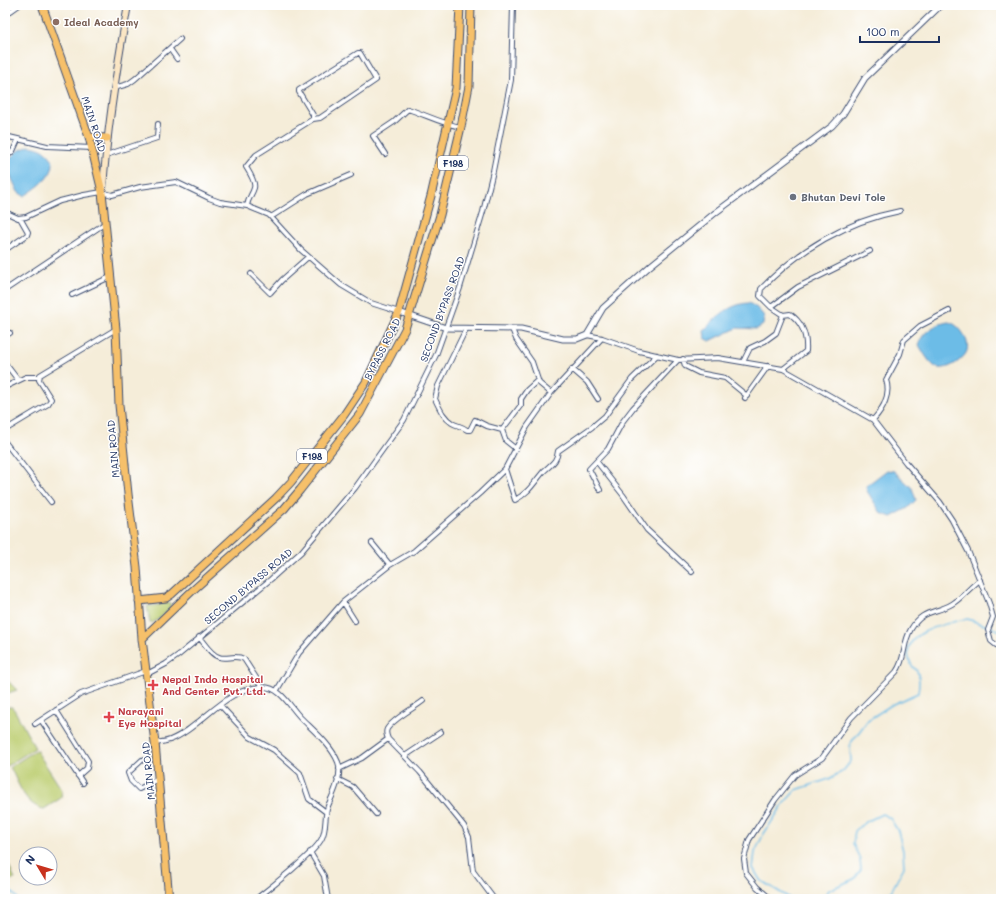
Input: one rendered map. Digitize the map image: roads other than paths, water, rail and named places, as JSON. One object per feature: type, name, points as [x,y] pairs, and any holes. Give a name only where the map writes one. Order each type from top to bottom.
[{"type":"main road","name":"MAIN ROAD","points":[[42,5],[89,137],[102,192],[104,224],[116,329],[118,393],[137,567],[142,639],[159,778],[169,899]]},
{"type":"main road","points":[[102,192],[107,138],[128,5]]},
{"type":"main road","name":"BYPASS ROAD","points":[[183,583],[276,498],[310,459],[344,415],[366,382],[399,312],[430,196],[456,88],[460,5]]},
{"type":"main road","name":"BYPASS ROAD","points":[[192,591],[284,509],[320,466],[360,414],[405,329],[443,203],[461,127],[469,86],[471,5]]},
{"type":"main road","points":[[89,137],[107,138]]},
{"type":"main road","points":[[310,459],[320,466]]},
{"type":"main road","points":[[183,583],[192,591]]},
{"type":"main road","name":"F198","points":[[139,601],[166,598],[183,583]]},
{"type":"main road","name":"F198","points":[[142,639],[192,591]]},
{"type":"street","points":[[5,15],[19,5]]},
{"type":"street","name":"SECOND BYPASS ROAD","points":[[35,724],[81,694],[147,672],[166,664],[247,600],[301,552],[355,488],[404,420],[436,355],[483,212],[507,107],[511,80],[513,5]]},
{"type":"street","points":[[587,335],[603,308],[650,266],[715,213],[832,126],[843,114],[865,78],[941,5]]},
{"type":"street","points":[[114,88],[128,84],[135,79],[180,39]]},
{"type":"street","points":[[170,49],[178,59]]},
{"type":"street","points":[[247,206],[248,198],[254,188],[254,183],[246,167],[256,155],[313,119],[320,118],[376,80],[360,54],[358,53],[299,90],[313,115],[313,119]]},
{"type":"street","points":[[385,154],[373,136],[394,122],[408,109],[431,117],[447,125],[461,127]]},
{"type":"street","points":[[105,155],[157,138],[158,124]]},
{"type":"street","points":[[5,136],[47,146],[92,148]]},
{"type":"street","points":[[5,158],[13,151],[18,140]]},
{"type":"street","points":[[271,217],[307,194],[351,174]]},
{"type":"street","points":[[5,212],[20,218],[35,214],[60,201],[102,192],[112,195],[140,187],[176,182],[220,202],[247,206],[271,217],[308,257],[341,284],[371,303],[446,328],[512,329],[533,331],[563,339],[578,339],[587,335],[602,338],[633,349],[678,360],[718,358],[783,369],[873,420],[906,463],[940,502],[952,520],[968,551],[980,580],[993,617],[988,630],[991,641],[1001,647]]},
{"type":"street","points":[[783,369],[806,351],[807,341],[802,326],[790,314],[783,315],[772,307],[760,296],[761,289],[791,261],[816,243],[881,215],[900,211]]},
{"type":"street","points":[[5,250],[27,235],[28,232],[20,218]]},
{"type":"street","points":[[5,290],[104,224]]},
{"type":"street","points":[[772,307],[798,287],[870,251]]},
{"type":"street","points":[[251,274],[270,293],[308,257]]},
{"type":"street","points":[[72,294],[110,277]]},
{"type":"street","points":[[873,420],[888,396],[889,389],[886,380],[900,354],[904,340],[920,326],[949,311]]},
{"type":"street","points":[[743,362],[750,348],[765,341],[776,333],[783,315]]},
{"type":"street","points":[[5,387],[26,377],[39,377],[58,362],[116,329]]},
{"type":"street","points":[[466,329],[438,386],[435,399],[445,417],[454,424],[470,430],[475,420],[486,426],[502,430]]},
{"type":"street","points":[[512,329],[516,339],[532,362],[538,380],[551,393]]},
{"type":"street","points":[[5,336],[10,333]]},
{"type":"street","points":[[277,690],[299,653],[343,602],[390,565],[414,551],[505,469],[528,427],[551,393],[602,338]]},
{"type":"street","points":[[505,469],[515,500],[531,489],[545,471],[557,459],[558,451],[605,416],[632,379],[657,355]]},
{"type":"street","points":[[683,359],[685,366],[699,373],[725,378],[746,397],[768,366]]},
{"type":"street","points":[[600,490],[589,469],[608,449],[623,421],[633,408],[678,360]]},
{"type":"street","points":[[5,363],[18,380]]},
{"type":"street","points":[[572,369],[587,382],[598,399]]},
{"type":"street","points":[[5,430],[48,404],[51,399],[39,380],[39,377]]},
{"type":"street","points":[[502,430],[520,405],[521,399],[538,380]]},
{"type":"street","points":[[502,430],[506,441],[516,449]]},
{"type":"street","points":[[5,442],[51,502]]},
{"type":"street","points":[[597,462],[623,495],[647,530],[692,572]]},
{"type":"street","points":[[372,543],[390,565]]},
{"type":"street","points":[[771,899],[757,887],[746,873],[744,859],[749,840],[775,800],[795,774],[822,758],[851,718],[902,665],[903,646],[911,628],[924,615],[953,604],[966,590],[980,580]]},
{"type":"street","points":[[343,602],[356,621]]},
{"type":"street","points":[[199,637],[215,655],[220,658],[239,656],[244,659],[262,687]]},
{"type":"street","points":[[155,743],[169,741],[178,736],[239,693],[262,687],[277,690],[292,709],[325,743],[338,762],[339,769],[337,780],[326,812],[323,838],[320,844],[256,899]]},
{"type":"street","points":[[423,701],[387,729],[386,733],[388,739],[405,756],[464,826],[469,837],[473,871],[494,899]]},
{"type":"street","points":[[220,705],[250,737],[274,750],[300,773],[310,799],[326,812]]},
{"type":"street","points":[[56,710],[88,761],[87,768],[78,776]]},
{"type":"street","points":[[41,720],[83,783]]},
{"type":"street","points":[[405,756],[441,732]]},
{"type":"street","points":[[339,769],[366,756],[388,739]]},
{"type":"street","points":[[142,760],[128,773],[136,788],[143,788],[159,778]]},
{"type":"street","points":[[337,780],[353,787],[376,814]]},
{"type":"street","points":[[310,852],[324,876],[328,899]]},
{"type":"water","points":[[29,146],[45,151],[52,161],[53,167],[41,184],[24,196],[18,192],[5,164],[16,152]]},
{"type":"water","points":[[749,303],[757,308],[764,316],[763,325],[757,329],[737,328],[710,341],[705,338],[704,330],[724,312],[735,306]]},
{"type":"water","points":[[948,322],[960,329],[966,339],[967,349],[964,356],[952,366],[938,368],[930,362],[926,356],[919,345],[920,340],[930,329]]},
{"type":"water","points":[[887,470],[894,471],[912,488],[916,500],[908,508],[891,517],[881,513],[867,491],[866,486]]},
{"type":"waterway","points":[[791,899],[760,880],[753,868],[755,852],[763,835],[784,803],[796,790],[829,779],[843,771],[851,761],[850,744],[868,720],[893,704],[918,693],[918,673],[912,665],[908,654],[910,645],[915,638],[932,628],[968,619],[1001,631]]},
{"type":"waterway","points":[[821,899],[829,890],[854,879],[861,870],[860,859],[853,844],[855,831],[864,823],[882,814],[890,818],[898,831],[903,851],[904,867],[887,899]]},
{"type":"waterway","points":[[5,884],[18,899]]},
{"type":"place","name":"Ideal Academy","points":[[56,22]]},
{"type":"place","name":"Bhutan Devi Tole","points":[[793,197]]},
{"type":"place","name":"Nepal Indo Hospital And Center Pvt. Ltd.","points":[[153,685]]},
{"type":"place","name":"Narayani Eye Hospital","points":[[109,717]]}]
